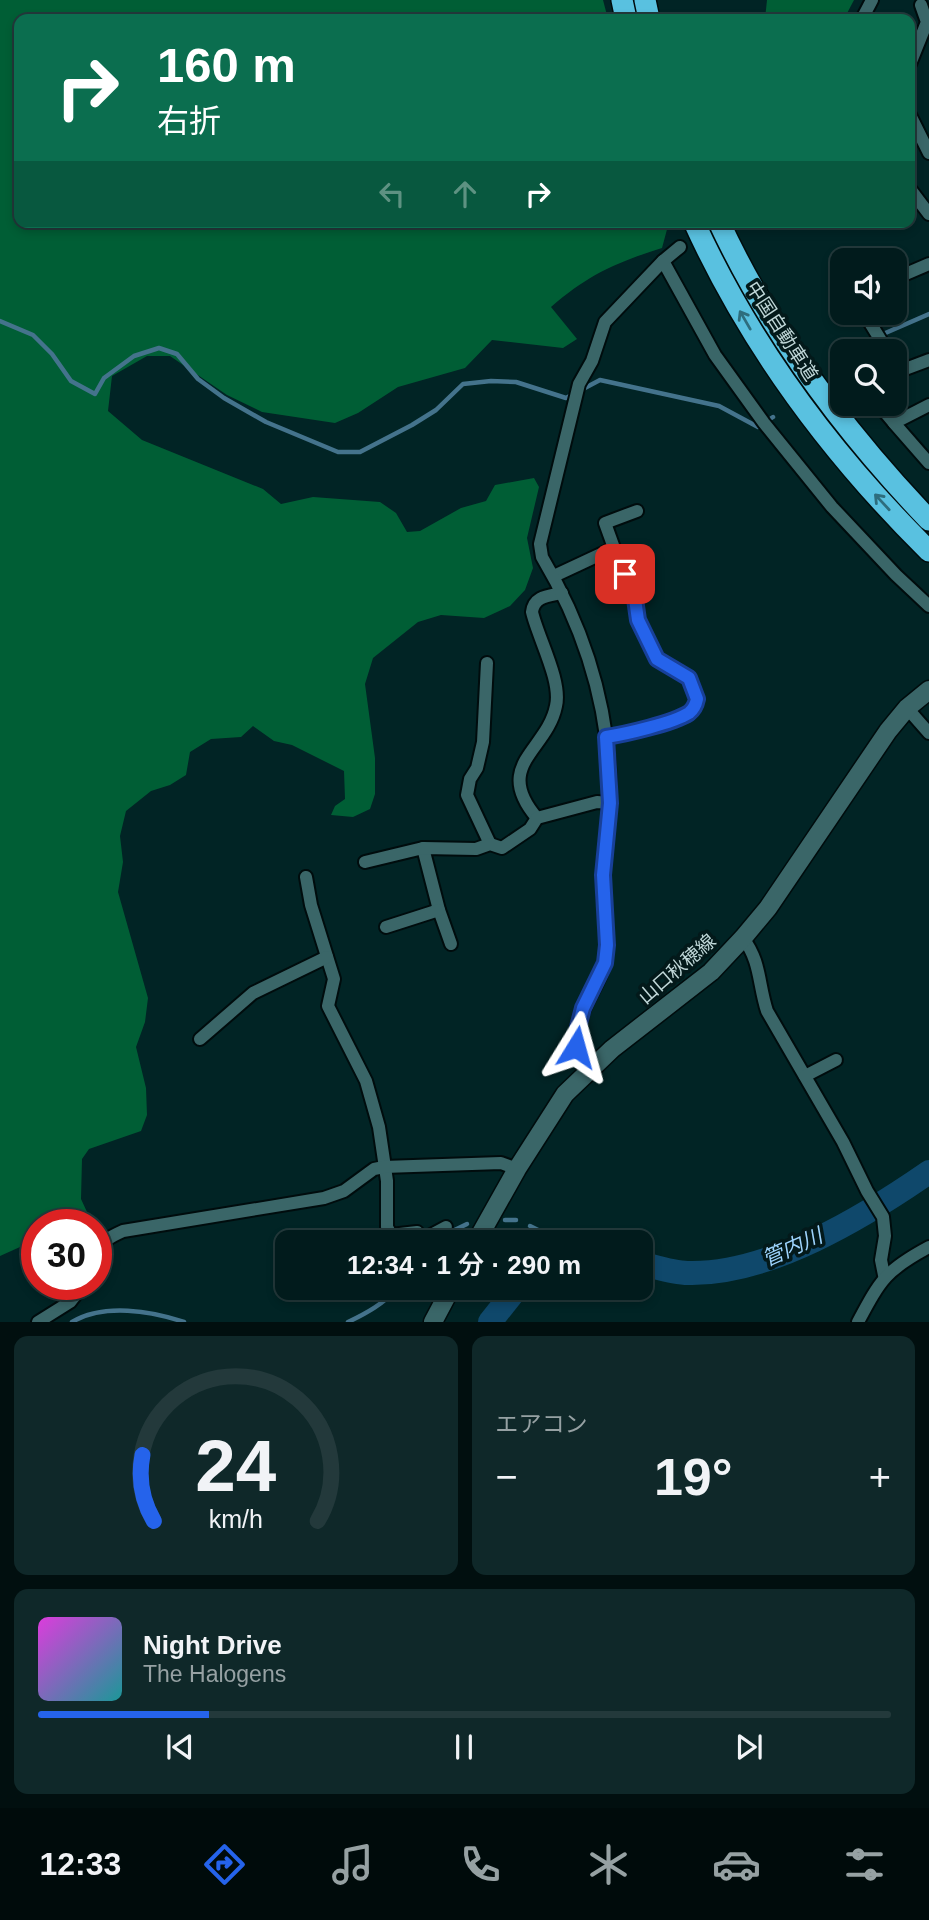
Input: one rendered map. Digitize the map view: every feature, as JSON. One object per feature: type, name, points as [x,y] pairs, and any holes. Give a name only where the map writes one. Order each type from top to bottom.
[{"type":"highway","name":"中国自動車道","points":[[697,228],[722,280],[757,341],[813,418],[871,490],[929,551]]},
{"type":"highway","name":"中国自動車道","points":[[722,228],[748,282],[801,366],[856,438],[929,520]]},
{"type":"main road","name":"山口秋穂線","points":[[483,1230],[517,1169],[565,1094],[590,1069],[710,972],[743,938],[768,908],[866,762],[906,708],[929,690]]},
{"type":"main road","points":[[433,1321],[444,1300]]},
{"type":"street","points":[[915,52],[927,22],[921,2]]},
{"type":"street","points":[[915,125],[929,153]]},
{"type":"street","points":[[915,196],[929,214]]},
{"type":"street","points":[[590,1069],[583,1063],[576,1047],[583,1008],[605,963],[607,945],[603,875],[610,803],[606,737],[602,702],[582,639],[554,576],[542,557],[540,544],[579,384],[592,361],[605,322],[663,261],[680,247]]},
{"type":"street","points":[[663,261],[715,355],[764,423],[832,507],[929,606]]},
{"type":"street","points":[[907,273],[929,264]]},
{"type":"street","points":[[907,366],[929,360]]},
{"type":"street","points":[[894,423],[929,405]]},
{"type":"street","points":[[888,416],[929,463]]},
{"type":"street","points":[[606,737],[621,735],[690,713],[695,708],[697,699],[689,678],[657,659],[638,620],[635,599],[605,523],[637,512]]},
{"type":"street","points":[[554,576],[614,548]]},
{"type":"street","points":[[537,818],[526,805],[521,774],[523,760],[557,706],[556,687],[531,612],[533,604],[539,598],[562,593]]},
{"type":"street","points":[[487,663],[483,742],[467,795],[490,844]]},
{"type":"street","points":[[906,708],[929,733]]},
{"type":"street","points":[[365,862],[423,848],[476,849],[490,844],[502,848],[530,830],[537,818],[597,803],[610,803]]},
{"type":"street","points":[[423,848],[451,944]]},
{"type":"street","points":[[306,877],[311,905],[334,979],[328,1006],[366,1082],[379,1127],[387,1181],[388,1230]]},
{"type":"street","points":[[386,927],[439,909]]},
{"type":"street","points":[[743,938],[758,963],[760,990],[767,1011],[883,1217],[885,1236],[881,1260],[884,1275]]},
{"type":"street","points":[[200,1039],[253,993],[327,957]]},
{"type":"street","points":[[805,1076],[836,1060]]},
{"type":"street","points":[[112,1237],[123,1231],[324,1199],[344,1191],[374,1170],[384,1167],[501,1163],[517,1169]]},
{"type":"street","points":[[441,1230],[446,1227]]},
{"type":"street","points":[[858,1321],[884,1275],[929,1247]]},
{"type":"street","points":[[38,1321],[72,1300]]},
{"type":"green space","points":[[0,0],[603,0],[607,14],[14,14],[14,228],[667,228],[662,248],[603,271],[577,286],[551,307],[577,339],[563,348],[492,340],[465,368],[398,387],[358,413],[335,423],[262,412],[227,395],[170,356],[147,356],[112,376],[108,411],[142,440],[263,489],[281,504],[313,497],[380,502],[396,513],[407,532],[420,531],[461,508],[486,501],[495,485],[534,478],[539,487],[527,538],[533,568],[525,590],[510,606],[484,618],[441,615],[418,622],[373,658],[365,684],[375,758],[375,794],[370,809],[353,817],[331,815],[335,806],[345,799],[344,771],[292,745],[274,741],[253,726],[241,737],[211,739],[190,752],[186,775],[170,785],[151,791],[126,811],[120,836],[123,862],[118,892],[148,998],[145,1022],[136,1047],[146,1088],[147,1115],[141,1131],[89,1149],[82,1159],[81,1199],[86,1209],[21,1209],[20,1247],[0,1256]]},
{"type":"green space","points":[[767,0],[854,0],[847,14],[766,14]]},
{"type":"waterway","points":[[872,339],[929,314]]},
{"type":"waterway","points":[[0,321],[33,335],[52,354],[71,381],[95,394],[104,378],[134,356],[159,348],[177,354],[198,379],[224,398],[266,422],[338,452],[360,452],[436,410],[463,384],[491,381],[516,382],[566,398],[600,380],[719,406],[758,427],[773,417]]},
{"type":"waterway","name":"管内川","points":[[653,1266],[688,1273],[719,1271],[783,1254],[846,1224],[929,1172]]},
{"type":"waterway","points":[[505,1220],[516,1220]]},
{"type":"waterway","points":[[455,1230],[467,1224]]},
{"type":"waterway","points":[[530,1226],[538,1230]]},
{"type":"waterway","points":[[348,1322],[386,1300]]},
{"type":"waterway","name":"管内川","points":[[490,1322],[507,1300]]},
{"type":"waterway","points":[[72,1322],[98,1312],[113,1311],[142,1312],[184,1322]]},
{"type":"route","points":[[576,1047],[583,1008],[605,963],[607,945],[603,875],[610,803],[610,771],[606,737],[621,735],[690,713],[695,708],[697,699],[689,678],[657,659],[638,620],[635,599],[625,574]]}]
